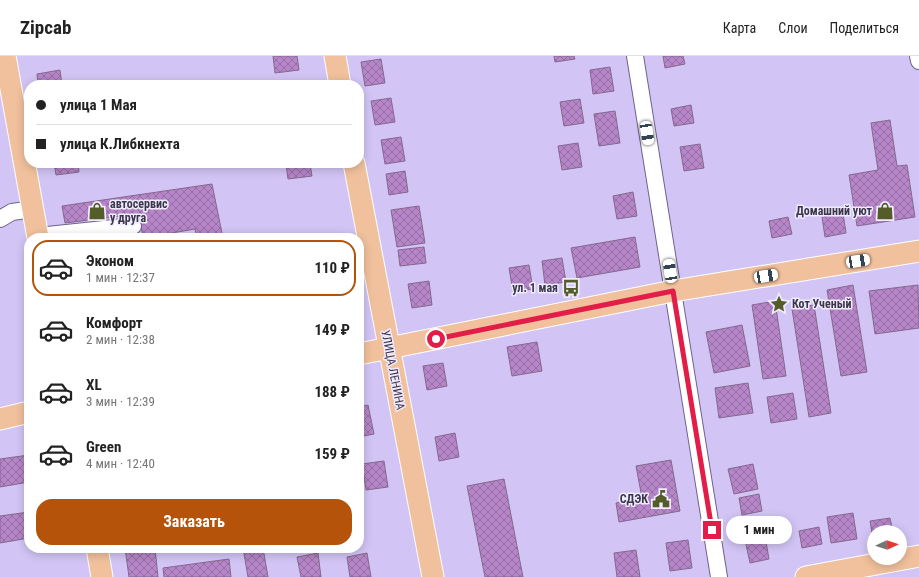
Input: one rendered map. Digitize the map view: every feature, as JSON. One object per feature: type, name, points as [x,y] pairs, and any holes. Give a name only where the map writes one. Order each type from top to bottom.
[{"type":"main road","points":[[5,56],[24,160]]},
{"type":"main road","points":[[335,56],[339,80]]},
{"type":"main road","points":[[25,168],[37,233]]},
{"type":"main road","name":"УЛИЦА ЛЕНИНА","points":[[355,168],[433,577]]},
{"type":"main road","points":[[364,353],[673,291],[919,252]]},
{"type":"main road","points":[[0,419],[24,413]]},
{"type":"main road","points":[[98,553],[102,577]]},
{"type":"main road","points":[[806,577],[919,556]]},
{"type":"street","points":[[635,56],[719,577]]},
{"type":"street","points":[[918,56],[919,61]]},
{"type":"street","points":[[0,219],[12,212],[33,209]]},
{"type":"street","points":[[73,233],[133,226]]},
{"type":"building","points":[[273,56],[297,56],[299,70],[275,73]]},
{"type":"building","points":[[554,56],[574,56],[575,59],[555,62]]},
{"type":"building","points":[[663,56],[683,56],[685,64],[665,68]]},
{"type":"building","points":[[381,59],[385,83],[365,86],[361,62]]},
{"type":"building","points":[[610,67],[614,91],[593,94],[590,70]]},
{"type":"building","points":[[60,70],[61,80],[38,80],[37,74]]},
{"type":"building","points":[[391,98],[395,122],[375,125],[371,101]]},
{"type":"building","points":[[580,99],[584,123],[564,126],[560,102]]},
{"type":"building","points":[[691,105],[694,123],[674,126],[671,109]]},
{"type":"building","points":[[615,111],[620,143],[599,146],[594,114]]},
{"type":"building","points":[[890,120],[897,166],[907,165],[915,217],[857,226],[849,175],[878,170],[871,123]]},
{"type":"building","points":[[401,137],[405,161],[385,164],[381,140]]},
{"type":"building","points":[[578,143],[582,167],[562,170],[558,146]]},
{"type":"building","points":[[700,144],[704,168],[684,171],[680,147]]},
{"type":"building","points":[[55,168],[79,168],[79,172],[56,175]]},
{"type":"building","points":[[287,168],[311,168],[312,176],[288,179]]},
{"type":"building","points":[[405,171],[408,192],[389,195],[386,174]]},
{"type":"building","points":[[212,184],[222,233],[196,233],[195,229],[172,233],[142,233],[139,214],[65,223],[62,206]]},
{"type":"building","points":[[633,192],[637,216],[617,219],[613,196]]},
{"type":"building","points":[[419,206],[425,243],[397,247],[391,210]]},
{"type":"building","points":[[843,213],[846,233],[825,237],[822,217]]},
{"type":"building","points":[[788,217],[792,234],[772,238],[769,221]]},
{"type":"building","points":[[635,237],[640,267],[577,278],[571,248]]},
{"type":"building","points":[[424,247],[426,263],[400,266],[398,250]]},
{"type":"building","points":[[562,258],[566,282],[545,285],[542,261]]},
{"type":"building","points":[[529,265],[533,289],[513,292],[509,268]]},
{"type":"building","points":[[429,281],[432,305],[412,308],[408,284]]},
{"type":"building","points":[[853,285],[867,372],[841,376],[827,290]]},
{"type":"building","points":[[918,285],[919,328],[875,334],[869,291]]},
{"type":"building","points":[[775,301],[786,376],[763,379],[752,305]]},
{"type":"building","points":[[814,305],[831,413],[809,417],[792,309]]},
{"type":"building","points":[[742,325],[750,366],[714,373],[706,332]]},
{"type":"building","points":[[537,342],[542,371],[512,376],[507,347]]},
{"type":"building","points":[[443,363],[447,386],[427,390],[423,366]]},
{"type":"building","points":[[748,383],[753,413],[719,418],[715,388]]},
{"type":"building","points":[[793,393],[797,419],[771,423],[767,397]]},
{"type":"building","points":[[368,405],[374,434],[364,436],[364,406]]},
{"type":"building","points":[[455,433],[459,457],[439,461],[435,437]]},
{"type":"building","points":[[24,456],[24,483],[0,487],[0,459]]},
{"type":"building","points":[[671,460],[680,511],[619,522],[616,503],[642,498],[636,466]]},
{"type":"building","points":[[384,461],[388,487],[366,490],[364,464]]},
{"type":"building","points":[[753,464],[758,489],[734,494],[728,469]]},
{"type":"building","points":[[504,479],[523,577],[485,577],[467,486]]},
{"type":"building","points":[[759,494],[762,511],[742,515],[739,498]]},
{"type":"building","points":[[24,513],[24,539],[0,543],[0,516]]},
{"type":"building","points":[[853,513],[857,539],[831,543],[827,517]]},
{"type":"building","points":[[890,518],[892,525],[871,525],[870,521]]},
{"type":"building","points":[[763,524],[769,559],[750,563],[744,535],[752,533],[750,527]]},
{"type":"building","points":[[819,527],[822,544],[802,548],[799,531]]},
{"type":"building","points":[[688,540],[692,568],[670,571],[666,543]]},
{"type":"building","points":[[636,550],[640,577],[617,577],[614,553]]},
{"type":"building","points":[[126,553],[156,553],[158,577],[129,577]]},
{"type":"building","points":[[244,553],[264,553],[268,577],[248,577]]},
{"type":"building","points":[[318,553],[321,577],[301,577],[297,557]]},
{"type":"building","points":[[367,553],[371,577],[350,577],[347,557]]},
{"type":"building","points":[[229,559],[231,577],[164,577],[163,568]]},
{"type":"place","name":"автосервис у друга","points":[[97,211]]},
{"type":"place","name":"Домашний уют","points":[[885,211]]},
{"type":"place","name":"ул. 1 мая","points":[[571,288]]},
{"type":"place","name":"Кот Ученый","points":[[779,304]]},
{"type":"place","name":"СДЭК","points":[[661,499]]},
{"type":"route","points":[[436,339],[673,291],[712,530]]}]
